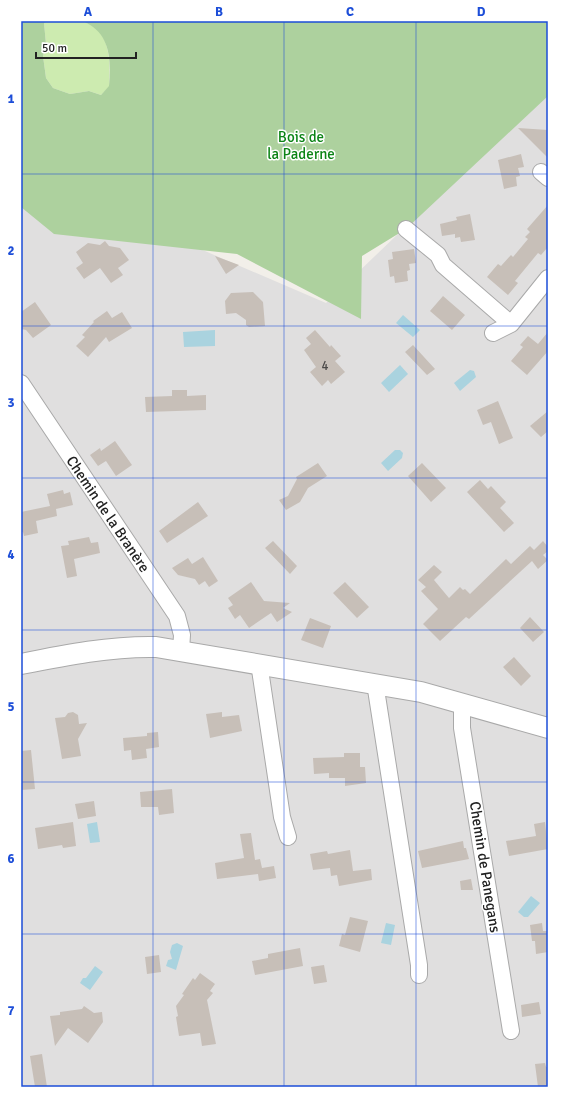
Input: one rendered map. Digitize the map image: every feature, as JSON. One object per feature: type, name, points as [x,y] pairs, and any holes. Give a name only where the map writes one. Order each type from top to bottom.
[{"type":"street","points":[[406,229],[438,255],[442,265],[511,324]]},
{"type":"street","points":[[493,333],[511,324],[548,278]]},
{"type":"street","name":"Chemin de la Branère","points":[[21,382],[178,616],[182,634],[181,650]]},
{"type":"street","points":[[21,664],[96,651],[130,647],[156,647],[181,650],[375,683],[462,703],[548,728]]},
{"type":"street","points":[[259,663],[282,817],[288,837]]},
{"type":"street","points":[[375,683],[419,965],[419,975]]},
{"type":"street","name":"Chemin de Panegans","points":[[462,703],[462,728],[511,1031]]},
{"type":"shaded area","points":[[548,90],[548,1087],[21,1087],[21,172],[326,303]]},
{"type":"green space","name":"Bois de la Paderne","points":[[21,21],[49,21],[44,23],[46,44],[43,56],[46,78],[53,88],[70,94],[89,91],[101,95],[109,86],[110,66],[107,48],[99,32],[92,26],[82,21],[548,21],[548,96],[406,229],[362,256],[361,319],[237,254],[54,234],[21,207]]},
{"type":"green space","points":[[49,21],[80,21],[93,26],[100,32],[109,58],[109,87],[101,95],[89,91],[70,94],[53,88],[46,78],[43,56],[46,44],[44,23]]},
{"type":"water","points":[[403,315],[420,330],[413,337],[396,323]]},
{"type":"water","points":[[215,330],[215,346],[184,347],[183,332]]},
{"type":"water","points":[[400,365],[408,374],[389,392],[381,383]]},
{"type":"water","points":[[470,370],[474,371],[476,377],[460,391],[454,383]]},
{"type":"water","points":[[395,450],[400,450],[403,453],[402,458],[388,471],[381,463]]},
{"type":"water","points":[[97,822],[100,842],[90,843],[87,824]]},
{"type":"water","points":[[531,896],[540,903],[528,917],[524,917],[518,912]]},
{"type":"water","points":[[386,923],[395,925],[391,945],[381,943]]},
{"type":"water","points":[[177,943],[183,946],[176,970],[166,966],[168,960],[172,959],[170,952],[172,945]]},
{"type":"water","points":[[95,966],[103,972],[90,990],[80,983]]},
{"type":"building","points":[[518,128],[548,130],[548,158]]},
{"type":"building","points":[[521,154],[524,167],[518,168],[520,176],[516,177],[517,186],[504,189],[498,160]]},
{"type":"building","points":[[548,205],[548,247],[541,255],[538,253],[515,281],[518,283],[508,295],[487,277],[498,264],[501,266],[511,255],[513,257],[528,239],[525,237],[530,232],[527,229]]},
{"type":"building","points":[[470,214],[475,240],[461,242],[460,237],[455,238],[455,234],[442,236],[440,224],[457,220],[456,217]]},
{"type":"building","points":[[105,241],[109,246],[120,248],[129,260],[118,268],[123,275],[111,283],[100,268],[84,279],[76,268],[83,263],[76,252],[88,243],[100,245]]},
{"type":"building","points":[[414,249],[416,263],[409,264],[410,270],[407,271],[408,281],[395,283],[394,276],[390,277],[388,260],[393,259],[392,252]]},
{"type":"building","points":[[215,256],[239,265],[226,274]]},
{"type":"building","points":[[253,292],[263,302],[265,326],[249,327],[246,325],[246,320],[236,313],[226,314],[225,301],[231,293]]},
{"type":"building","points":[[443,296],[465,315],[452,330],[430,311]]},
{"type":"building","points":[[35,302],[51,325],[33,338],[26,330],[21,329],[21,312]]},
{"type":"building","points":[[107,311],[112,318],[122,312],[132,328],[109,342],[106,337],[88,357],[76,346],[85,337],[82,335],[94,322],[93,321]]},
{"type":"building","points":[[315,330],[330,347],[331,345],[341,356],[335,361],[345,372],[331,384],[328,380],[322,386],[310,372],[316,367],[304,350],[311,344],[306,338]]},
{"type":"building","points":[[548,332],[548,351],[527,375],[511,361],[523,347],[520,345],[528,336],[538,344]]},
{"type":"building","points":[[413,345],[435,369],[427,375],[405,352]]},
{"type":"building","points":[[172,390],[187,390],[187,396],[206,395],[206,410],[146,412],[145,397],[172,396]]},
{"type":"building","points":[[498,401],[513,438],[499,444],[491,422],[483,425],[477,410]]},
{"type":"building","points":[[548,411],[548,431],[541,437],[530,426]]},
{"type":"building","points":[[115,441],[132,465],[116,476],[106,461],[98,466],[90,455],[100,448],[101,451]]},
{"type":"building","points":[[318,463],[327,476],[308,488],[300,502],[286,510],[279,500],[288,496],[297,479],[296,477]]},
{"type":"building","points":[[422,463],[446,488],[431,502],[408,476]]},
{"type":"building","points":[[480,480],[488,489],[491,486],[506,502],[500,508],[514,523],[504,532],[467,492]]},
{"type":"building","points":[[63,490],[64,494],[70,492],[73,505],[56,509],[57,516],[36,521],[38,533],[24,536],[23,532],[21,532],[21,512],[50,506],[47,494]]},
{"type":"building","points":[[198,502],[208,516],[167,543],[159,531]]},
{"type":"building","points":[[89,537],[91,543],[98,542],[100,553],[74,559],[77,576],[67,578],[61,546],[69,545],[68,541]]},
{"type":"building","points":[[273,541],[297,566],[290,574],[265,548]]},
{"type":"building","points":[[543,541],[548,547],[548,551],[543,555],[548,560],[538,569],[532,561],[469,619],[466,617],[440,641],[423,624],[438,609],[421,591],[426,587],[418,580],[434,565],[442,572],[434,580],[449,598],[460,587],[463,590],[465,589],[470,594],[506,559],[511,564],[530,546],[534,550]]},
{"type":"building","points":[[203,557],[218,581],[209,587],[205,581],[199,585],[195,579],[178,575],[172,568],[188,558],[192,564]]},
{"type":"building","points":[[251,582],[264,601],[290,603],[283,608],[292,612],[277,622],[271,613],[249,628],[240,615],[235,619],[228,608],[233,605],[228,598]]},
{"type":"building","points":[[345,582],[369,607],[357,618],[333,593]]},
{"type":"building","points":[[530,617],[544,632],[533,642],[520,628]]},
{"type":"building","points":[[310,618],[331,626],[323,648],[301,640]]},
{"type":"building","points":[[514,657],[531,676],[521,686],[503,667]]},
{"type":"building","points":[[73,712],[78,715],[79,724],[87,723],[78,739],[81,756],[62,759],[55,718],[65,717],[68,713]]},
{"type":"building","points":[[222,712],[222,717],[239,715],[242,731],[210,738],[206,714]]},
{"type":"building","points":[[158,732],[159,747],[146,749],[147,758],[132,760],[131,750],[124,751],[123,738],[147,736],[147,733]]},
{"type":"building","points":[[31,750],[35,789],[21,790],[21,751]]},
{"type":"building","points":[[344,753],[360,753],[360,767],[365,767],[366,783],[345,786],[345,778],[329,778],[329,773],[314,774],[313,758],[344,757]]},
{"type":"building","points":[[172,789],[174,813],[159,815],[158,807],[141,807],[140,792]]},
{"type":"building","points":[[94,801],[96,816],[78,819],[75,804]]},
{"type":"building","points":[[73,822],[76,846],[63,848],[62,845],[38,849],[35,828]]},
{"type":"building","points":[[545,822],[548,849],[509,856],[506,841],[536,836],[534,824]]},
{"type":"building","points":[[251,833],[255,860],[260,859],[262,868],[274,866],[276,878],[259,881],[258,874],[217,879],[215,863],[244,858],[240,834]]},
{"type":"building","points":[[463,841],[464,848],[466,848],[469,859],[422,868],[418,851]]},
{"type":"building","points":[[350,850],[353,871],[371,869],[372,880],[339,886],[337,875],[331,876],[330,868],[313,870],[310,854],[327,851],[328,854]]},
{"type":"building","points":[[471,879],[473,890],[461,890],[460,881]]},
{"type":"building","points":[[350,917],[368,921],[360,952],[339,946],[342,934],[345,935]]},
{"type":"building","points":[[542,923],[543,931],[548,931],[548,952],[536,954],[535,941],[532,941],[530,925]]},
{"type":"building","points":[[300,948],[303,966],[255,975],[252,961],[268,958],[268,954]]},
{"type":"building","points":[[159,955],[161,972],[147,974],[145,957]]},
{"type":"building","points":[[324,965],[327,982],[314,984],[311,967]]},
{"type":"building","points":[[200,973],[215,984],[210,991],[213,993],[207,1000],[216,1044],[202,1046],[200,1033],[179,1036],[176,1017],[178,1016],[176,1006],[184,995],[182,994],[193,978],[195,980]]},
{"type":"building","points":[[539,1002],[541,1014],[522,1017],[521,1005]]},
{"type":"building","points":[[84,1006],[94,1013],[102,1012],[103,1022],[88,1043],[68,1028],[55,1046],[50,1016],[60,1015],[60,1012],[82,1009]]},
{"type":"building","points":[[42,1054],[47,1087],[35,1087],[30,1056]]},
{"type":"building","points":[[545,1063],[546,1067],[548,1067],[548,1087],[538,1087],[535,1064]]}]
